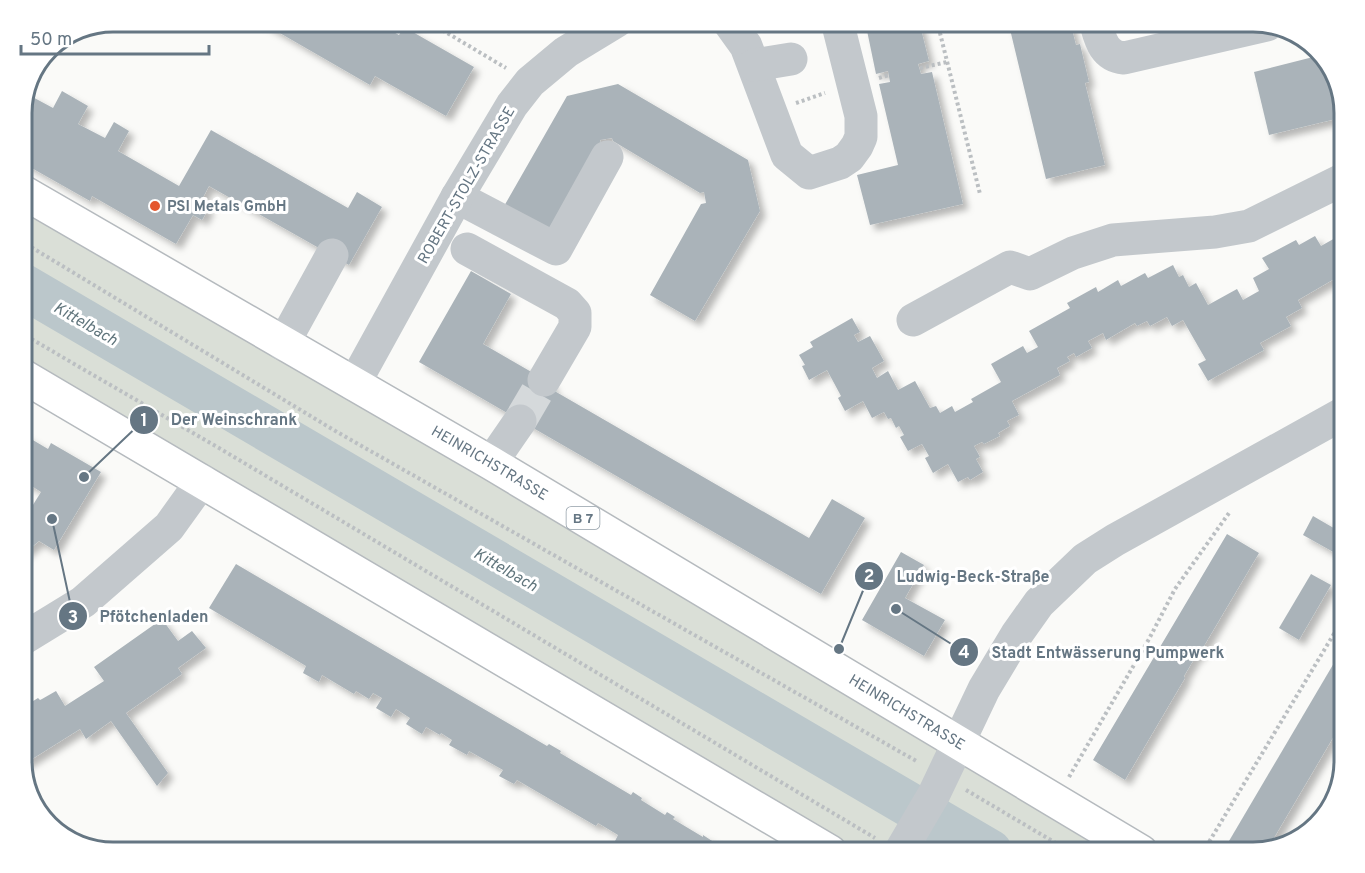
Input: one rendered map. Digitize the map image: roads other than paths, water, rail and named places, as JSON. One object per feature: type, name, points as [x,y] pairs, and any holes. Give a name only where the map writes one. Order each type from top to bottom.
[{"type":"main road","name":"HEINRICHSTRASSE","points":[[32,197],[491,463],[1124,842]]},
{"type":"main road","points":[[32,381],[813,842]]},
{"type":"street","name":"ROBERT-STOLZ-STRASSE","points":[[354,384],[457,196],[512,105],[530,82],[566,52],[599,32]]},
{"type":"street","points":[[736,32],[746,46],[754,65],[787,155],[809,173],[840,163],[849,157],[861,137],[861,116],[840,32]]},
{"type":"street","points":[[1098,32],[1101,41],[1111,54],[1118,57],[1132,57],[1237,32]]},
{"type":"street","points":[[754,65],[790,60]]},
{"type":"street","points":[[457,196],[556,249],[607,157]]},
{"type":"street","points":[[913,320],[1010,267],[1030,274],[1073,253],[1113,240],[1215,232],[1249,226],[1334,184]]},
{"type":"street","points":[[468,249],[567,304],[574,313],[575,327],[544,380]]},
{"type":"street","points":[[283,344],[332,255]]},
{"type":"street","points":[[897,842],[938,785],[957,741],[984,689],[1039,603],[1085,560],[1165,512],[1334,419]]},
{"type":"street","points":[[491,463],[520,421]]},
{"type":"street","points":[[32,633],[83,602],[160,534],[180,514],[202,481]]},
{"type":"waterway","name":"Kittelbach","points":[[32,291],[973,842]]},
{"type":"tunnel","points":[[520,421],[544,380]]},
{"type":"place","name":"PSI Metals GmbH","points":[[155,206]]},
{"type":"place","name":"Der Weinschrank","points":[[84,477]]},
{"type":"place","name":"Pfötchenladen","points":[[52,519]]},
{"type":"place","name":"Stadt Entwässerung Pumpwerk","points":[[896,609]]},
{"type":"place","name":"Ludwig-Beck-Straße","points":[[839,649]]}]
